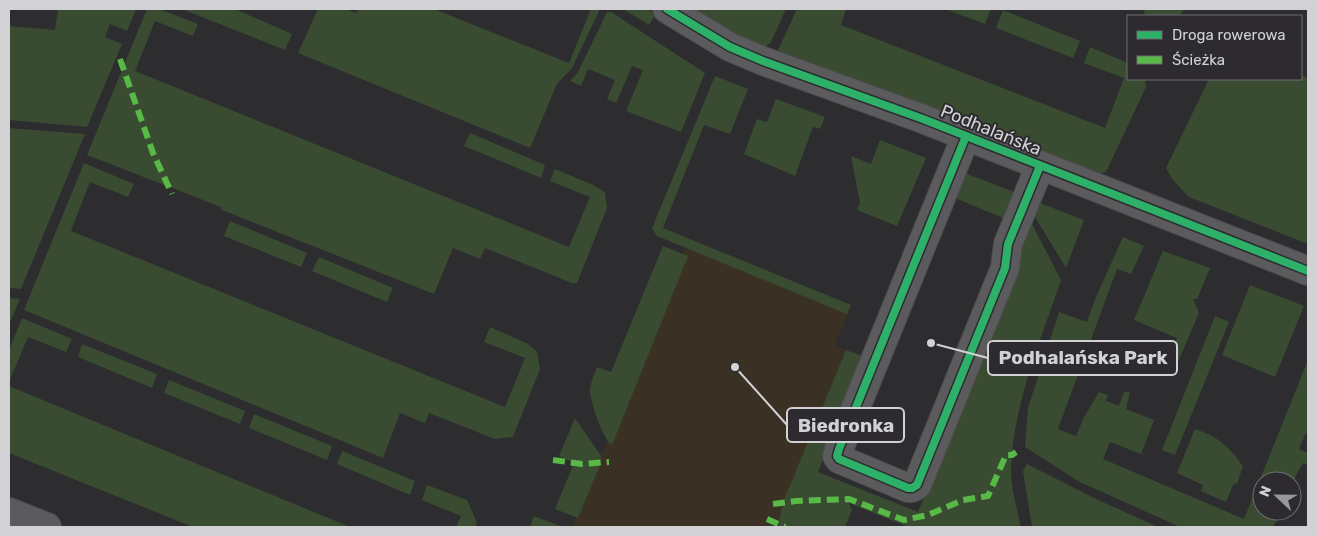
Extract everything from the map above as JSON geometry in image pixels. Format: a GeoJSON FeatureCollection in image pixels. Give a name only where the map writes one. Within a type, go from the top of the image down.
{"type":"FeatureCollection","features":[{"type":"Feature","properties":{"kind":"street","name":"Podhalańska"},"geometry":{"type":"LineString","coordinates":[[667,9],[730,47],[763,61],[923,119],[1308,271]]}},
{"type":"Feature","properties":{"kind":"street"},"geometry":{"type":"LineString","coordinates":[[966,136],[839,449],[839,459],[848,465],[908,488],[912,488],[917,484],[1005,268],[1008,244],[1040,166]]}},
{"type":"Feature","properties":{"kind":"street"},"geometry":{"type":"LineString","coordinates":[[9,512],[46,527]]}},
{"type":"Feature","properties":{"kind":"shaded area"},"geometry":{"type":"Polygon","coordinates":[[[689,239],[851,305],[835,345],[846,350],[783,502],[778,527],[572,527],[689,239]]]}},
{"type":"Feature","properties":{"kind":"green space"},"geometry":{"type":"Polygon","coordinates":[[[58,9],[136,9],[127,31],[110,24],[105,37],[122,44],[87,127],[9,120],[9,26],[55,30],[58,9]]]}},
{"type":"Feature","properties":{"kind":"green space"},"geometry":{"type":"Polygon","coordinates":[[[147,9],[159,9],[198,24],[193,36],[155,21],[135,71],[569,247],[590,197],[550,181],[555,169],[605,192],[607,208],[577,283],[572,283],[485,248],[480,259],[453,248],[434,294],[222,210],[221,207],[87,155],[147,9]]]}},
{"type":"Feature","properties":{"kind":"green space"},"geometry":{"type":"Polygon","coordinates":[[[182,9],[235,9],[292,34],[285,50],[182,9]]]}},
{"type":"Feature","properties":{"kind":"green space"},"geometry":{"type":"Polygon","coordinates":[[[318,9],[346,9],[356,13],[358,9],[434,9],[569,63],[591,9],[600,9],[572,68],[557,84],[530,148],[298,53],[318,9]]]}},
{"type":"Feature","properties":{"kind":"green space"},"geometry":{"type":"Polygon","coordinates":[[[623,9],[647,9],[656,14],[649,25],[623,9]]]}},
{"type":"Feature","properties":{"kind":"green space"},"geometry":{"type":"Polygon","coordinates":[[[687,9],[786,9],[771,42],[765,47],[730,34],[687,9]]]}},
{"type":"Feature","properties":{"kind":"green space"},"geometry":{"type":"Polygon","coordinates":[[[797,9],[846,9],[841,25],[1105,128],[1124,78],[1084,63],[1090,47],[1127,63],[1127,80],[1145,80],[1146,87],[1106,172],[1095,175],[785,56],[778,50],[797,9]]]}},
{"type":"Feature","properties":{"kind":"green space"},"geometry":{"type":"Polygon","coordinates":[[[945,9],[991,9],[985,24],[945,9]]]}},
{"type":"Feature","properties":{"kind":"green space"},"geometry":{"type":"Polygon","coordinates":[[[1144,9],[1184,9],[1181,15],[1145,15],[1144,9]]]}},
{"type":"Feature","properties":{"kind":"green space"},"geometry":{"type":"Polygon","coordinates":[[[1003,10],[1080,41],[1073,58],[996,28],[1003,10]]]}},
{"type":"Feature","properties":{"kind":"green space"},"geometry":{"type":"Polygon","coordinates":[[[607,12],[611,12],[705,73],[681,132],[626,111],[643,70],[632,66],[616,103],[607,99],[615,80],[588,69],[581,86],[570,81],[578,72],[607,12]]]}},
{"type":"Feature","properties":{"kind":"green space"},"geometry":{"type":"Polygon","coordinates":[[[1302,75],[1308,78],[1308,244],[1189,197],[1172,179],[1166,168],[1209,80],[1302,80],[1302,75]]]}},
{"type":"Feature","properties":{"kind":"green space"},"geometry":{"type":"Polygon","coordinates":[[[715,76],[748,89],[730,134],[704,125],[663,228],[851,305],[847,314],[657,236],[652,228],[715,76]]]}},
{"type":"Feature","properties":{"kind":"green space"},"geometry":{"type":"Polygon","coordinates":[[[776,99],[825,117],[820,129],[813,127],[795,176],[744,154],[757,119],[767,122],[776,99]]]}},
{"type":"Feature","properties":{"kind":"green space"},"geometry":{"type":"Polygon","coordinates":[[[9,128],[85,134],[21,289],[9,288],[9,128]]]}},
{"type":"Feature","properties":{"kind":"green space"},"geometry":{"type":"Polygon","coordinates":[[[470,133],[545,165],[541,178],[464,146],[470,133]]]}},
{"type":"Feature","properties":{"kind":"green space"},"geometry":{"type":"Polygon","coordinates":[[[880,140],[926,158],[897,226],[857,210],[860,203],[851,156],[871,164],[880,140]]]}},
{"type":"Feature","properties":{"kind":"green space"},"geometry":{"type":"Polygon","coordinates":[[[84,163],[134,184],[128,197],[90,182],[71,231],[505,407],[525,358],[484,342],[490,327],[528,344],[537,352],[540,369],[513,437],[495,439],[429,413],[425,423],[400,413],[383,458],[24,310],[84,163]]]}},
{"type":"Feature","properties":{"kind":"green space"},"geometry":{"type":"Polygon","coordinates":[[[965,173],[1019,194],[1008,220],[955,198],[965,173]]]}},
{"type":"Feature","properties":{"kind":"green space"},"geometry":{"type":"Polygon","coordinates":[[[1040,203],[1084,220],[1066,268],[1035,217],[1040,203]]]}},
{"type":"Feature","properties":{"kind":"green space"},"geometry":{"type":"Polygon","coordinates":[[[230,221],[307,253],[301,267],[224,236],[230,221]]]}},
{"type":"Feature","properties":{"kind":"green space"},"geometry":{"type":"Polygon","coordinates":[[[1032,224],[1061,280],[1029,374],[1016,423],[1011,477],[1021,527],[908,527],[849,503],[852,510],[845,527],[778,527],[783,502],[846,350],[865,357],[818,472],[918,512],[1032,224]]]}},
{"type":"Feature","properties":{"kind":"green space"},"geometry":{"type":"Polygon","coordinates":[[[1123,237],[1144,246],[1131,274],[1117,269],[1058,429],[1076,436],[1084,417],[1099,392],[1108,395],[1106,401],[1119,406],[1124,392],[1130,392],[1126,409],[1154,420],[1141,454],[1110,442],[1103,459],[1244,519],[1252,499],[1252,521],[1276,521],[1273,527],[1180,527],[1080,482],[1025,447],[1028,408],[1059,312],[1087,322],[1123,237]]]}},
{"type":"Feature","properties":{"kind":"green space"},"geometry":{"type":"Polygon","coordinates":[[[663,246],[688,256],[612,445],[608,442],[598,420],[590,390],[591,384],[597,367],[611,372],[663,246]]]}},
{"type":"Feature","properties":{"kind":"green space"},"geometry":{"type":"Polygon","coordinates":[[[1163,251],[1210,268],[1197,299],[1193,299],[1199,313],[1174,371],[1169,375],[1162,374],[1177,338],[1134,320],[1163,251]]]}},
{"type":"Feature","properties":{"kind":"green space"},"geometry":{"type":"Polygon","coordinates":[[[319,257],[393,288],[387,302],[312,271],[319,257]]]}},
{"type":"Feature","properties":{"kind":"green space"},"geometry":{"type":"Polygon","coordinates":[[[1250,285],[1304,306],[1275,377],[1222,355],[1250,285]]]}},
{"type":"Feature","properties":{"kind":"green space"},"geometry":{"type":"Polygon","coordinates":[[[9,298],[20,299],[9,325],[9,298]]]}},
{"type":"Feature","properties":{"kind":"green space"},"geometry":{"type":"Polygon","coordinates":[[[1215,316],[1229,322],[1175,455],[1162,450],[1215,316]]]}},
{"type":"Feature","properties":{"kind":"green space"},"geometry":{"type":"Polygon","coordinates":[[[22,318],[72,339],[66,352],[28,337],[9,382],[9,350],[22,318]]]}},
{"type":"Feature","properties":{"kind":"green space"},"geometry":{"type":"Polygon","coordinates":[[[82,344],[157,374],[152,388],[78,357],[82,344]]]}},
{"type":"Feature","properties":{"kind":"green space"},"geometry":{"type":"Polygon","coordinates":[[[1308,360],[1308,434],[1306,433],[1299,449],[1308,453],[1308,465],[1303,463],[1299,471],[1263,471],[1308,360]]]}},
{"type":"Feature","properties":{"kind":"green space"},"geometry":{"type":"Polygon","coordinates":[[[169,380],[245,411],[240,424],[164,393],[169,380]]]}},
{"type":"Feature","properties":{"kind":"green space"},"geometry":{"type":"Polygon","coordinates":[[[9,386],[350,527],[193,527],[9,453],[9,386]]]}},
{"type":"Feature","properties":{"kind":"green space"},"geometry":{"type":"Polygon","coordinates":[[[254,414],[332,446],[327,460],[249,428],[254,414]]]}},
{"type":"Feature","properties":{"kind":"green space"},"geometry":{"type":"Polygon","coordinates":[[[575,418],[601,456],[600,465],[578,518],[555,509],[574,463],[559,456],[575,418]]]}},
{"type":"Feature","properties":{"kind":"green space"},"geometry":{"type":"Polygon","coordinates":[[[1195,429],[1211,435],[1222,443],[1243,466],[1237,484],[1234,483],[1226,502],[1201,491],[1203,485],[1177,473],[1195,429]]]}},
{"type":"Feature","properties":{"kind":"green space"},"geometry":{"type":"Polygon","coordinates":[[[342,451],[415,481],[410,495],[337,464],[342,451]]]}},
{"type":"Feature","properties":{"kind":"green space"},"geometry":{"type":"Polygon","coordinates":[[[1027,464],[1096,499],[1158,527],[1032,527],[1023,471],[1027,464]]]}},
{"type":"Feature","properties":{"kind":"green space"},"geometry":{"type":"Polygon","coordinates":[[[427,485],[467,500],[477,523],[475,527],[456,527],[461,516],[422,500],[427,485]]]}},
{"type":"Feature","properties":{"kind":"green space"},"geometry":{"type":"Polygon","coordinates":[[[534,516],[563,527],[530,527],[534,516]]]}},
{"type":"Feature","properties":{"kind":"marked path"},"geometry":{"type":"LineString","coordinates":[[120,59],[153,153],[172,194]]}},
{"type":"Feature","properties":{"kind":"marked path"},"geometry":{"type":"LineString","coordinates":[[773,504],[849,499],[904,520],[928,515],[963,500],[988,496],[1006,455],[1012,455],[1016,452]]}},
{"type":"Feature","properties":{"kind":"marked path"},"geometry":{"type":"LineString","coordinates":[[553,460],[582,464],[609,462]]}},
{"type":"Feature","properties":{"kind":"marked path"},"geometry":{"type":"LineString","coordinates":[[767,519],[785,527]]}},
{"type":"Feature","properties":{"kind":"cycle path"},"geometry":{"type":"LineString","coordinates":[[667,9],[730,47],[763,61],[923,119],[1308,271]]}},
{"type":"Feature","properties":{"kind":"cycle path"},"geometry":{"type":"LineString","coordinates":[[966,136],[837,456],[839,459],[908,488],[917,485],[1005,268],[1008,244],[1040,166]]}},
{"type":"Feature","properties":{"kind":"place","name":"Podhalańska Park"},"geometry":{"type":"Point","coordinates":[931,343]}},
{"type":"Feature","properties":{"kind":"place","name":"Biedronka"},"geometry":{"type":"Point","coordinates":[735,367]}}]}
